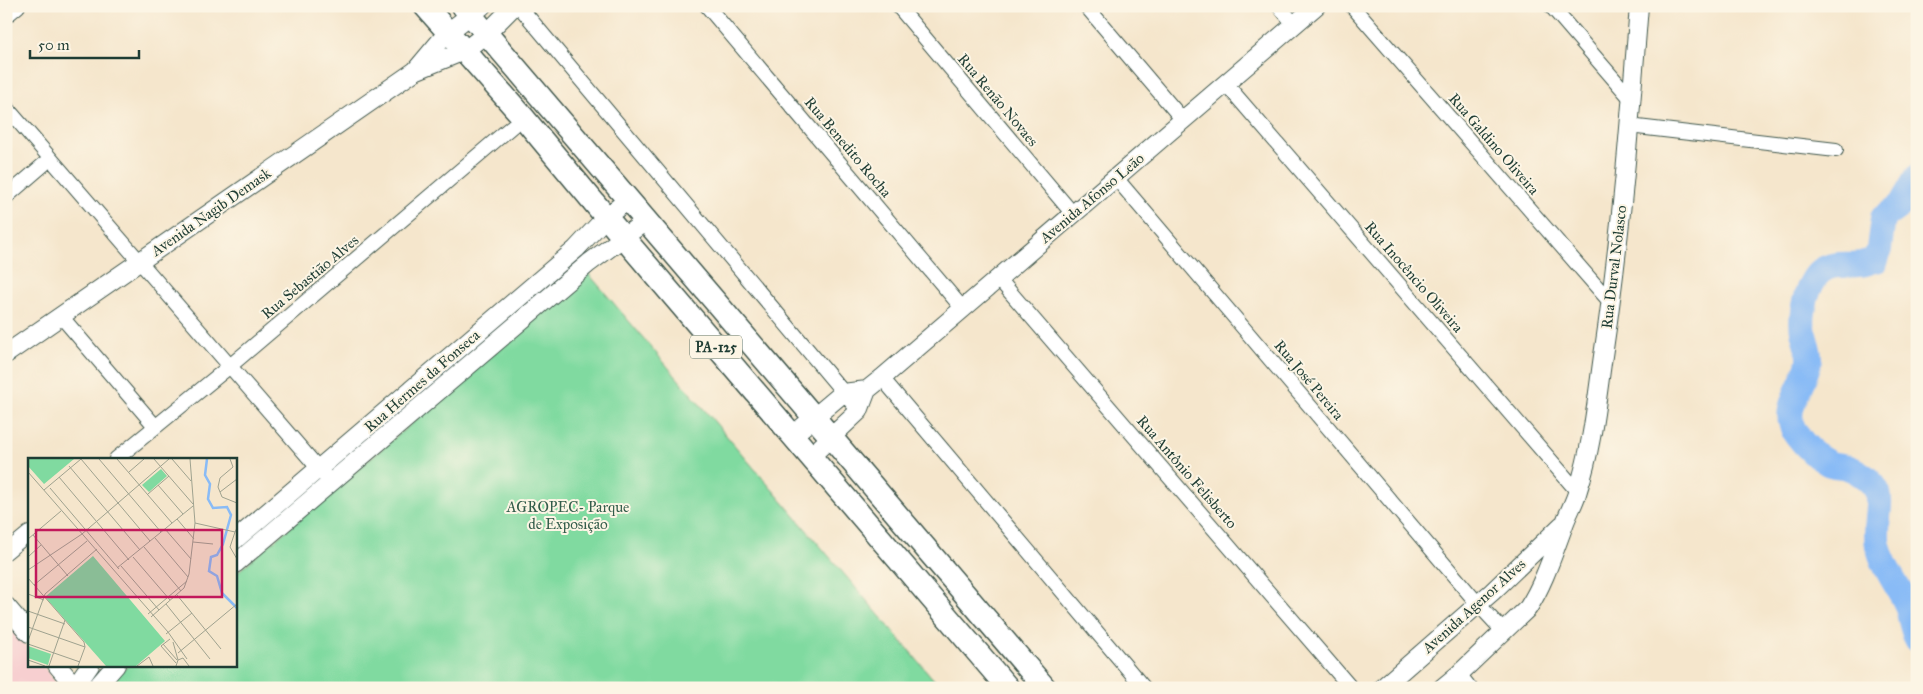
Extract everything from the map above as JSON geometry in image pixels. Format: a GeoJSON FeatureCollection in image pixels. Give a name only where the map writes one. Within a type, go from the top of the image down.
{"type":"FeatureCollection","features":[{"type":"Feature","properties":{"kind":"main road","name":"PA-125"},"geometry":{"type":"LineString","coordinates":[[425,6],[523,117],[1008,688]]}},
{"type":"Feature","properties":{"kind":"main road","name":"PA-125"},"geometry":{"type":"LineString","coordinates":[[472,9],[488,33],[1045,688]]}},
{"type":"Feature","properties":{"kind":"main road"},"geometry":{"type":"LineString","coordinates":[[887,547],[909,530]]}},
{"type":"Feature","properties":{"kind":"main road"},"geometry":{"type":"LineString","coordinates":[[990,666],[1011,647]]}},
{"type":"Feature","properties":{"kind":"street"},"geometry":{"type":"LineString","coordinates":[[6,16],[18,6]]}},
{"type":"Feature","properties":{"kind":"street","name":"Avenida Nagib Demask"},"geometry":{"type":"LineString","coordinates":[[6,354],[415,71],[464,52],[488,33],[514,6]]}},
{"type":"Feature","properties":{"kind":"street"},"geometry":{"type":"LineString","coordinates":[[519,6],[859,411]]}},
{"type":"Feature","properties":{"kind":"street","name":"Rua Benedito Rocha"},"geometry":{"type":"LineString","coordinates":[[707,6],[963,309]]}},
{"type":"Feature","properties":{"kind":"street","name":"Rua Renão Novaes"},"geometry":{"type":"LineString","coordinates":[[898,6],[1073,214]]}},
{"type":"Feature","properties":{"kind":"street"},"geometry":{"type":"LineString","coordinates":[[1086,6],[1183,120]]}},
{"type":"Feature","properties":{"kind":"street"},"geometry":{"type":"LineString","coordinates":[[1279,6],[1294,24]]}},
{"type":"Feature","properties":{"kind":"street","name":"Avenida Afonso Leão"},"geometry":{"type":"LineString","coordinates":[[867,390],[1316,6]]}},
{"type":"Feature","properties":{"kind":"street","name":"Rua Galdino Oliveira"},"geometry":{"type":"LineString","coordinates":[[1352,6],[1611,303]]}},
{"type":"Feature","properties":{"kind":"street"},"geometry":{"type":"LineString","coordinates":[[1551,6],[1632,100]]}},
{"type":"Feature","properties":{"kind":"street","name":"Rua Durval Nolasco"},"geometry":{"type":"LineString","coordinates":[[1442,688],[1464,681],[1504,632],[1528,608],[1553,557],[1564,523],[1578,492],[1588,455],[1611,303],[1632,100],[1638,6]]}},
{"type":"Feature","properties":{"kind":"street","name":"Avenida Nagib Demask"},"geometry":{"type":"LineString","coordinates":[[415,71],[447,33],[472,9]]}},
{"type":"Feature","properties":{"kind":"street","name":"Rua Inocêncio Oliveira"},"geometry":{"type":"LineString","coordinates":[[1226,84],[1578,492]]}},
{"type":"Feature","properties":{"kind":"street"},"geometry":{"type":"LineString","coordinates":[[6,106],[331,483]]}},
{"type":"Feature","properties":{"kind":"street","name":"Rua Sebastião Alves"},"geometry":{"type":"LineString","coordinates":[[117,458],[230,366],[523,117]]}},
{"type":"Feature","properties":{"kind":"street"},"geometry":{"type":"LineString","coordinates":[[1629,126],[1836,150]]}},
{"type":"Feature","properties":{"kind":"street"},"geometry":{"type":"LineString","coordinates":[[6,197],[50,159]]}},
{"type":"Feature","properties":{"kind":"street","name":"Rua José Pereira"},"geometry":{"type":"LineString","coordinates":[[1116,178],[1478,604],[1504,632]]}},
{"type":"Feature","properties":{"kind":"street","name":"Rua Hermes da Fonseca"},"geometry":{"type":"LineString","coordinates":[[236,539],[576,249],[606,217],[629,199]]}},
{"type":"Feature","properties":{"kind":"street"},"geometry":{"type":"LineString","coordinates":[[236,563],[589,264],[647,220]]}},
{"type":"Feature","properties":{"kind":"street","name":"Rua Antônio Felisberto"},"geometry":{"type":"LineString","coordinates":[[998,278],[1351,688]]}},
{"type":"Feature","properties":{"kind":"street"},"geometry":{"type":"LineString","coordinates":[[60,315],[155,426]]}},
{"type":"Feature","properties":{"kind":"street"},"geometry":{"type":"LineString","coordinates":[[882,378],[1144,688]]}},
{"type":"Feature","properties":{"kind":"street"},"geometry":{"type":"LineString","coordinates":[[792,436],[843,393],[867,390],[859,411],[810,457]]}},
{"type":"Feature","properties":{"kind":"street","name":"Avenida Agenor Alves"},"geometry":{"type":"LineString","coordinates":[[1382,688],[1478,604],[1564,523]]}},
{"type":"Feature","properties":{"kind":"street"},"geometry":{"type":"LineString","coordinates":[[6,552],[28,534]]}},
{"type":"Feature","properties":{"kind":"street"},"geometry":{"type":"LineString","coordinates":[[6,606],[28,632]]}},
{"type":"Feature","properties":{"kind":"street"},"geometry":{"type":"LineString","coordinates":[[58,666],[75,687],[89,666]]}},
{"type":"Feature","properties":{"kind":"street"},"geometry":{"type":"LineString","coordinates":[[96,688],[115,666]]}},
{"type":"Feature","properties":{"kind":"shaded area"},"geometry":{"type":"Polygon","coordinates":[[[6,623],[28,649],[28,666],[43,666],[60,688],[6,688],[6,623]]]}},
{"type":"Feature","properties":{"kind":"green space","name":"AGROPEC- Parque de Exposição"},"geometry":{"type":"Polygon","coordinates":[[[588,273],[941,688],[103,688],[128,666],[236,666],[236,573],[588,273]]]}},
{"type":"Feature","properties":{"kind":"waterway"},"geometry":{"type":"LineString","coordinates":[[1917,177],[1901,205],[1883,218],[1876,260],[1861,264],[1830,266],[1821,271],[1812,283],[1806,299],[1802,324],[1809,361],[1807,370],[1794,398],[1790,416],[1792,426],[1797,435],[1815,454],[1830,464],[1847,467],[1856,471],[1865,477],[1876,489],[1879,498],[1878,545],[1887,568],[1906,603],[1917,639]]}}]}
